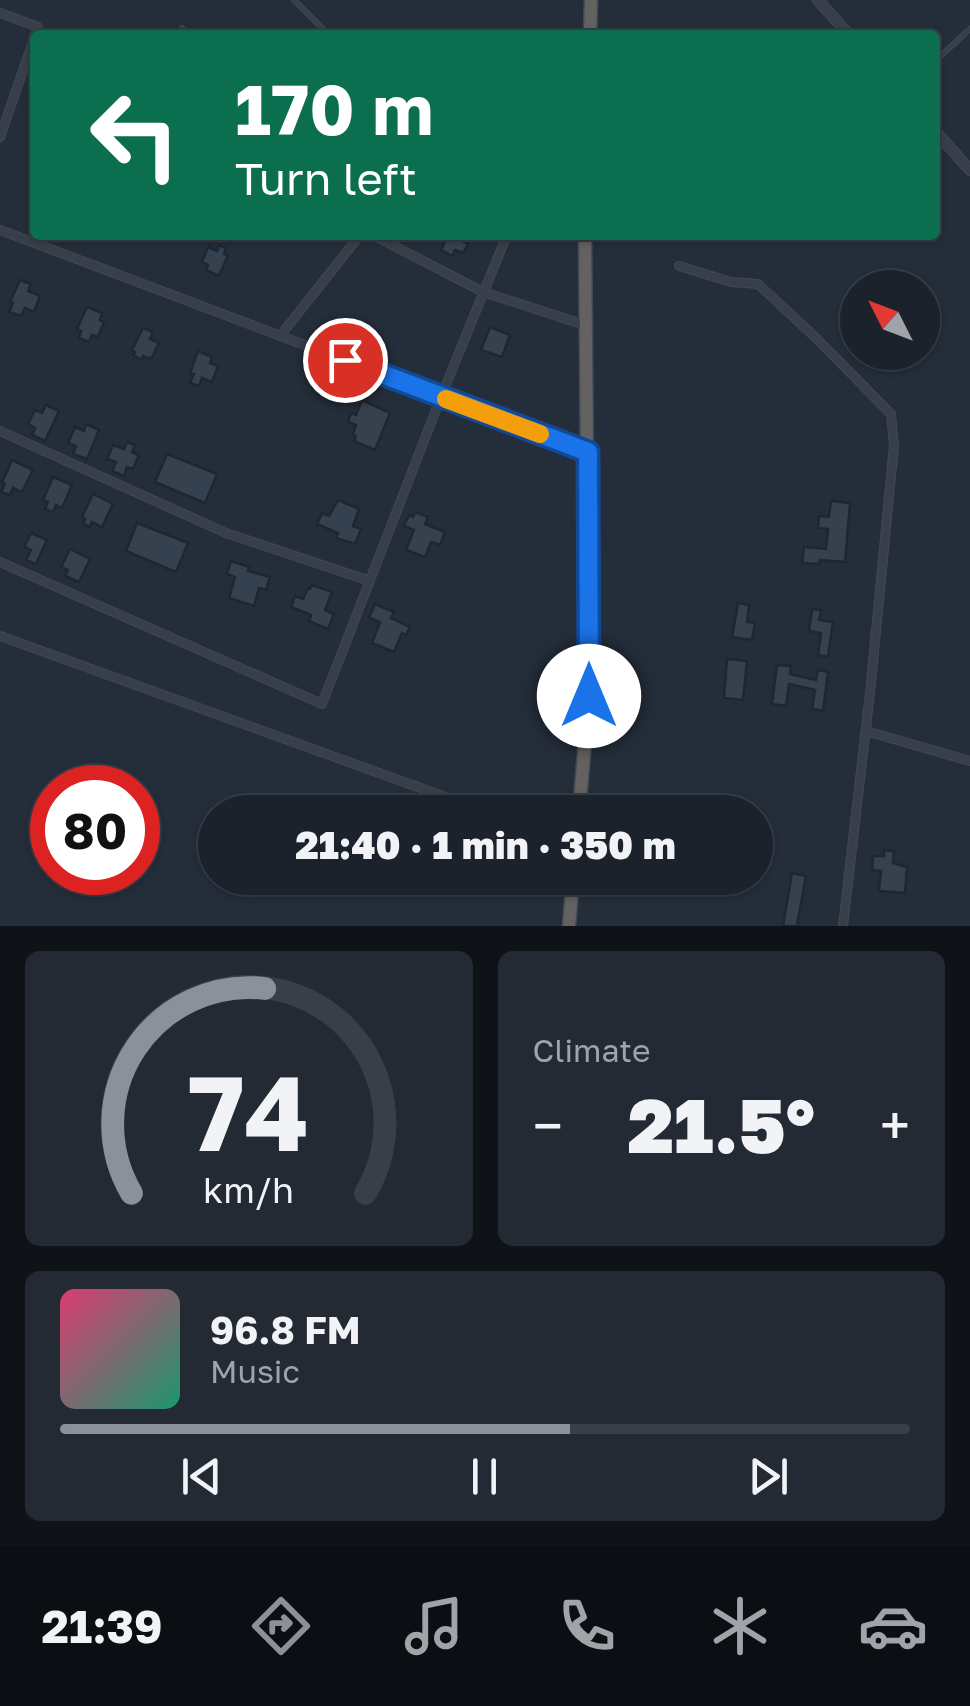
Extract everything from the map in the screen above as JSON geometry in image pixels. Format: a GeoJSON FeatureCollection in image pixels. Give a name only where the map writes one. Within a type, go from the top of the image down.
{"type":"FeatureCollection","features":[{"type":"Feature","properties":{"kind":"highway"},"geometry":{"type":"LineString","coordinates":[[590,30],[592,0]]}},
{"type":"Feature","properties":{"kind":"highway"},"geometry":{"type":"LineString","coordinates":[[580,795],[589,696],[584,240]]}},
{"type":"Feature","properties":{"kind":"highway"},"geometry":{"type":"LineString","coordinates":[[569,926],[572,895]]}},
{"type":"Feature","properties":{"kind":"street"},"geometry":{"type":"LineString","coordinates":[[818,0],[845,30]]}},
{"type":"Feature","properties":{"kind":"street"},"geometry":{"type":"LineString","coordinates":[[0,13],[38,26],[37,30]]}},
{"type":"Feature","properties":{"kind":"street"},"geometry":{"type":"LineString","coordinates":[[0,137],[30,50]]}},
{"type":"Feature","properties":{"kind":"street"},"geometry":{"type":"LineString","coordinates":[[940,137],[970,170]]}},
{"type":"Feature","properties":{"kind":"street"},"geometry":{"type":"LineString","coordinates":[[0,230],[588,452]]}},
{"type":"Feature","properties":{"kind":"street"},"geometry":{"type":"LineString","coordinates":[[280,336],[356,240]]}},
{"type":"Feature","properties":{"kind":"street"},"geometry":{"type":"LineString","coordinates":[[383,240],[483,292],[585,325]]}},
{"type":"Feature","properties":{"kind":"street"},"geometry":{"type":"LineString","coordinates":[[0,562],[322,704],[505,240]]}},
{"type":"Feature","properties":{"kind":"street"},"geometry":{"type":"LineString","coordinates":[[679,266],[731,282],[758,284],[891,414],[894,445],[842,926]]}},
{"type":"Feature","properties":{"kind":"street"},"geometry":{"type":"LineString","coordinates":[[0,431],[226,534],[370,581]]}},
{"type":"Feature","properties":{"kind":"street"},"geometry":{"type":"LineString","coordinates":[[0,636],[440,795]]}},
{"type":"Feature","properties":{"kind":"street"},"geometry":{"type":"LineString","coordinates":[[866,731],[970,761]]}},
{"type":"Feature","properties":{"kind":"lane"},"geometry":{"type":"LineString","coordinates":[[294,0],[325,30]]}},
{"type":"Feature","properties":{"kind":"lane"},"geometry":{"type":"LineString","coordinates":[[940,56],[970,29]]}},
{"type":"Feature","properties":{"kind":"building"},"geometry":{"type":"Polygon","coordinates":[[[441,240],[468,244],[463,253],[455,250],[452,256],[441,250],[445,242],[441,240]]]}},
{"type":"Feature","properties":{"kind":"building"},"geometry":{"type":"Polygon","coordinates":[[[219,245],[226,248],[224,254],[228,255],[219,276],[206,270],[208,265],[202,262],[208,247],[217,251],[219,245]]]}},
{"type":"Feature","properties":{"kind":"building"},"geometry":{"type":"Polygon","coordinates":[[[20,280],[31,284],[28,291],[40,296],[34,312],[25,308],[21,316],[9,312],[20,280]]]}},
{"type":"Feature","properties":{"kind":"building"},"geometry":{"type":"Polygon","coordinates":[[[87,307],[102,313],[100,320],[104,322],[98,337],[92,335],[89,342],[79,338],[81,331],[77,329],[87,307]]]}},
{"type":"Feature","properties":{"kind":"building"},"geometry":{"type":"Polygon","coordinates":[[[490,327],[510,335],[502,357],[481,350],[490,327]]]}},
{"type":"Feature","properties":{"kind":"building"},"geometry":{"type":"Polygon","coordinates":[[[143,328],[153,332],[150,339],[159,343],[151,359],[143,356],[142,360],[132,350],[143,328]]]}},
{"type":"Feature","properties":{"kind":"building"},"geometry":{"type":"Polygon","coordinates":[[[198,351],[212,357],[210,363],[218,366],[212,382],[202,378],[199,386],[190,383],[198,351]]]}},
{"type":"Feature","properties":{"kind":"building"},"geometry":{"type":"Polygon","coordinates":[[[362,400],[390,413],[375,450],[354,441],[356,425],[348,422],[362,400]]]}},
{"type":"Feature","properties":{"kind":"building"},"geometry":{"type":"Polygon","coordinates":[[[46,405],[59,411],[45,441],[32,435],[35,428],[28,424],[35,410],[42,413],[46,405]]]}},
{"type":"Feature","properties":{"kind":"building"},"geometry":{"type":"Polygon","coordinates":[[[86,424],[99,430],[87,459],[73,454],[76,446],[68,443],[75,427],[84,431],[86,424]]]}},
{"type":"Feature","properties":{"kind":"building"},"geometry":{"type":"Polygon","coordinates":[[[127,442],[135,445],[132,452],[139,455],[133,469],[127,467],[124,476],[112,471],[116,462],[107,459],[113,445],[124,449],[127,442]]]}},
{"type":"Feature","properties":{"kind":"building"},"geometry":{"type":"Polygon","coordinates":[[[167,454],[217,474],[205,503],[155,482],[167,454]]]}},
{"type":"Feature","properties":{"kind":"building"},"geometry":{"type":"Polygon","coordinates":[[[12,460],[33,470],[22,492],[13,488],[10,495],[1,492],[12,460]]]}},
{"type":"Feature","properties":{"kind":"building"},"geometry":{"type":"Polygon","coordinates":[[[53,477],[72,485],[62,508],[56,505],[53,512],[45,509],[48,502],[43,500],[53,477]]]}},
{"type":"Feature","properties":{"kind":"building"},"geometry":{"type":"Polygon","coordinates":[[[93,494],[113,504],[102,527],[92,522],[90,527],[83,524],[82,517],[93,494]]]}},
{"type":"Feature","properties":{"kind":"building"},"geometry":{"type":"Polygon","coordinates":[[[338,500],[359,509],[353,526],[361,529],[355,544],[336,538],[338,533],[317,524],[322,513],[329,516],[338,500]]]}},
{"type":"Feature","properties":{"kind":"building"},"geometry":{"type":"Polygon","coordinates":[[[831,501],[850,503],[845,562],[802,563],[804,547],[826,549],[828,529],[818,528],[819,516],[829,517],[831,501]]]}},
{"type":"Feature","properties":{"kind":"building"},"geometry":{"type":"Polygon","coordinates":[[[415,512],[428,517],[425,524],[445,532],[440,545],[431,542],[425,557],[406,550],[414,530],[404,526],[415,512]]]}},
{"type":"Feature","properties":{"kind":"building"},"geometry":{"type":"Polygon","coordinates":[[[137,523],[188,543],[176,572],[126,551],[137,523]]]}},
{"type":"Feature","properties":{"kind":"building"},"geometry":{"type":"Polygon","coordinates":[[[31,533],[47,540],[36,564],[26,560],[31,550],[24,547],[31,533]]]}},
{"type":"Feature","properties":{"kind":"building"},"geometry":{"type":"Polygon","coordinates":[[[70,549],[90,559],[79,582],[65,576],[68,570],[61,567],[70,549]]]}},
{"type":"Feature","properties":{"kind":"building"},"geometry":{"type":"Polygon","coordinates":[[[231,561],[270,577],[266,590],[259,588],[254,606],[229,598],[235,577],[227,574],[231,561]]]}},
{"type":"Feature","properties":{"kind":"building"},"geometry":{"type":"Polygon","coordinates":[[[312,585],[332,592],[325,610],[334,614],[328,629],[309,621],[311,615],[291,607],[295,596],[303,599],[312,585]]]}},
{"type":"Feature","properties":{"kind":"building"},"geometry":{"type":"Polygon","coordinates":[[[738,603],[749,605],[747,622],[755,623],[752,640],[732,637],[738,603]]]}},
{"type":"Feature","properties":{"kind":"building"},"geometry":{"type":"Polygon","coordinates":[[[375,604],[394,612],[391,618],[410,627],[406,635],[402,633],[394,652],[372,643],[380,622],[369,618],[375,604]]]}},
{"type":"Feature","properties":{"kind":"building"},"geometry":{"type":"Polygon","coordinates":[[[812,609],[821,610],[819,620],[833,622],[828,657],[818,655],[821,633],[809,631],[812,609]]]}},
{"type":"Feature","properties":{"kind":"building"},"geometry":{"type":"Polygon","coordinates":[[[727,659],[747,661],[743,700],[724,698],[727,659]]]}},
{"type":"Feature","properties":{"kind":"building"},"geometry":{"type":"Polygon","coordinates":[[[777,665],[791,666],[790,674],[816,680],[818,670],[828,672],[823,711],[812,709],[815,690],[789,684],[786,706],[772,704],[777,665]]]}},
{"type":"Feature","properties":{"kind":"building"},"geometry":{"type":"Polygon","coordinates":[[[884,850],[894,851],[893,863],[907,867],[905,893],[879,891],[881,871],[872,870],[873,856],[884,856],[884,850]]]}},
{"type":"Feature","properties":{"kind":"building"},"geometry":{"type":"Polygon","coordinates":[[[792,873],[806,876],[797,926],[783,926],[792,873]]]}},
{"type":"Feature","properties":{"kind":"slow traffic"},"geometry":{"type":"LineString","coordinates":[[446,399],[540,434]]}},
{"type":"Feature","properties":{"kind":"route"},"geometry":{"type":"LineString","coordinates":[[345,360],[588,452],[589,696]]}}]}
